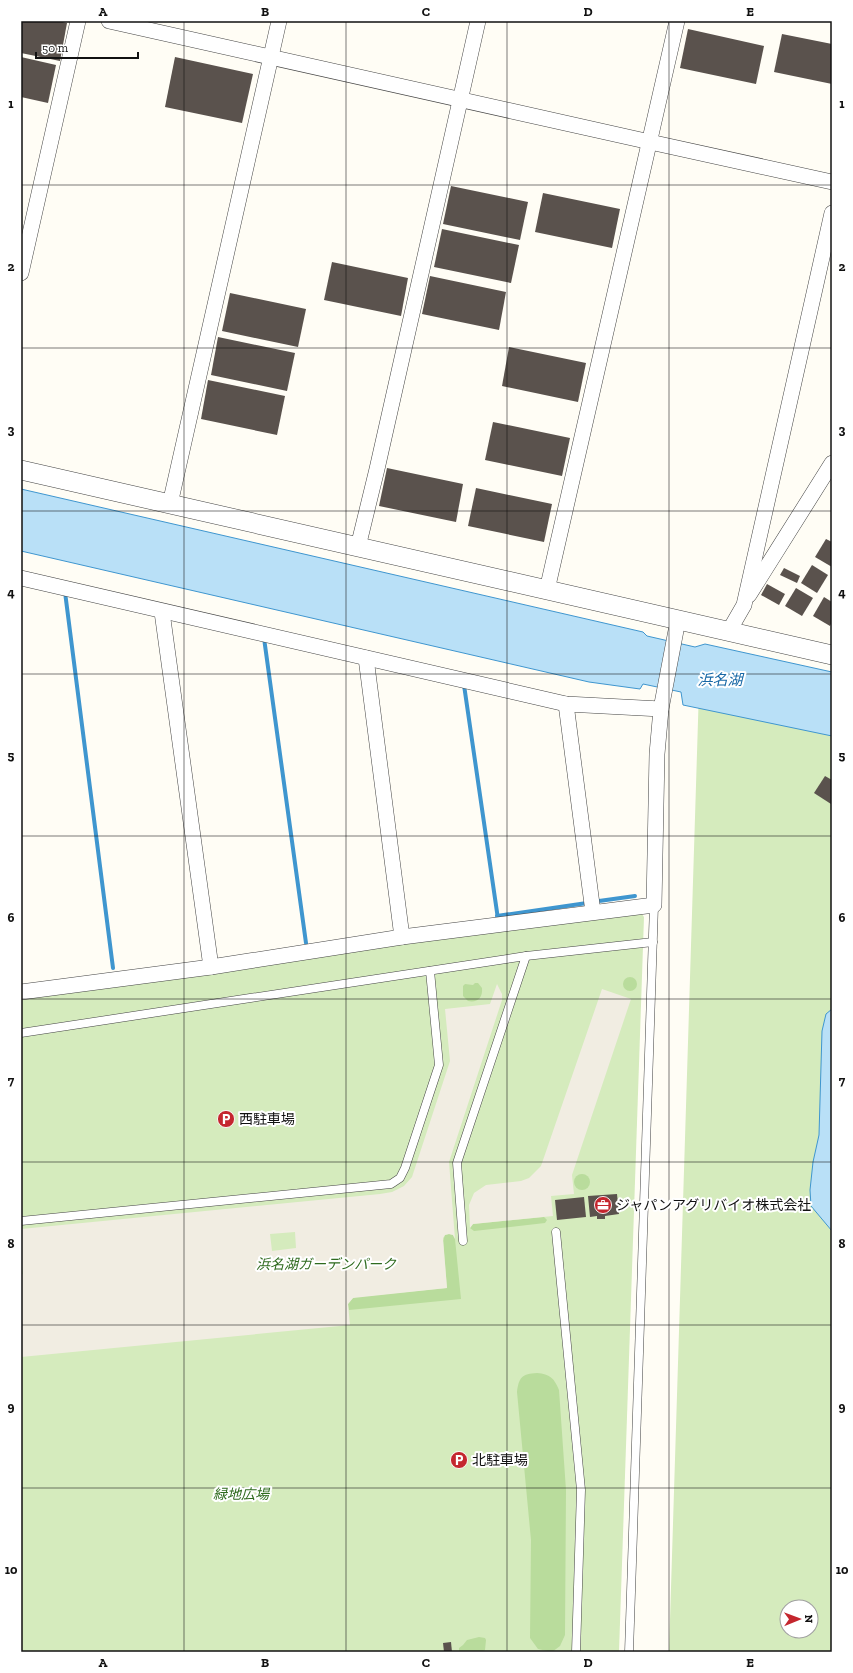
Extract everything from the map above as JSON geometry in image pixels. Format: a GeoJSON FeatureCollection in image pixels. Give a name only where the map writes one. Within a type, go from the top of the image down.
{"type":"FeatureCollection","features":[{"type":"Feature","properties":{"kind":"street"},"geometry":{"type":"LineString","coordinates":[[21,273],[78,21]]}},
{"type":"Feature","properties":{"kind":"street"},"geometry":{"type":"LineString","coordinates":[[109,21],[832,182]]}},
{"type":"Feature","properties":{"kind":"street"},"geometry":{"type":"LineString","coordinates":[[170,504],[279,21]]}},
{"type":"Feature","properties":{"kind":"street"},"geometry":{"type":"LineString","coordinates":[[358,547],[379,461],[478,21]]}},
{"type":"Feature","properties":{"kind":"street"},"geometry":{"type":"LineString","coordinates":[[547,590],[677,21]]}},
{"type":"Feature","properties":{"kind":"street"},"geometry":{"type":"LineString","coordinates":[[744,605],[832,213]]}},
{"type":"Feature","properties":{"kind":"street"},"geometry":{"type":"LineString","coordinates":[[729,631],[832,463]]}},
{"type":"Feature","properties":{"kind":"street"},"geometry":{"type":"LineString","coordinates":[[21,470],[547,590],[678,623],[729,631],[832,655]]}},
{"type":"Feature","properties":{"kind":"street"},"geometry":{"type":"LineString","coordinates":[[21,578],[162,612],[566,704],[661,709]]}},
{"type":"Feature","properties":{"kind":"street"},"geometry":{"type":"LineString","coordinates":[[162,612],[211,967]]}},
{"type":"Feature","properties":{"kind":"street"},"geometry":{"type":"LineString","coordinates":[[21,992],[211,967],[402,936],[654,905],[657,754],[661,709],[678,623]]}},
{"type":"Feature","properties":{"kind":"street"},"geometry":{"type":"LineString","coordinates":[[366,658],[402,936]]}},
{"type":"Feature","properties":{"kind":"street"},"geometry":{"type":"LineString","coordinates":[[566,704],[593,912]]}},
{"type":"Feature","properties":{"kind":"lane"},"geometry":{"type":"LineString","coordinates":[[629,1652],[654,905]]}},
{"type":"Feature","properties":{"kind":"lane"},"geometry":{"type":"LineString","coordinates":[[21,1033],[526,956],[653,942]]}},
{"type":"Feature","properties":{"kind":"lane"},"geometry":{"type":"LineString","coordinates":[[463,1241],[457,1163],[526,956]]}},
{"type":"Feature","properties":{"kind":"lane"},"geometry":{"type":"LineString","coordinates":[[21,1221],[391,1184],[400,1178],[405,1168],[439,1065],[430,971]]}},
{"type":"Feature","properties":{"kind":"lane"},"geometry":{"type":"LineString","coordinates":[[556,1232],[581,1490],[576,1652]]}},
{"type":"Feature","properties":{"kind":"green space"},"geometry":{"type":"Polygon","coordinates":[[[699,689],[832,716],[832,1652],[669,1652],[699,689]]]}},
{"type":"Feature","properties":{"kind":"green space","name":"浜名湖ガーデンパーク"},"geometry":{"type":"Polygon","coordinates":[[[640,911],[644,917],[619,1652],[21,1652],[21,995],[640,911]]]}},
{"type":"Feature","properties":{"kind":"green space"},"geometry":{"type":"Polygon","coordinates":[[[627,977],[633,977],[637,981],[637,987],[633,991],[627,991],[623,987],[623,981],[627,977]]]}},
{"type":"Feature","properties":{"kind":"green space"},"geometry":{"type":"Polygon","coordinates":[[[478,983],[482,988],[482,995],[477,1000],[468,1001],[463,996],[463,986],[465,984],[473,985],[478,983]]]}},
{"type":"Feature","properties":{"kind":"green space"},"geometry":{"type":"Polygon","coordinates":[[[582,1174],[588,1176],[590,1182],[588,1188],[582,1190],[576,1188],[574,1182],[576,1176],[582,1174]]]}},
{"type":"Feature","properties":{"kind":"green space"},"geometry":{"type":"Polygon","coordinates":[[[544,1217],[547,1220],[545,1223],[474,1231],[470,1228],[473,1224],[544,1217]]]}},
{"type":"Feature","properties":{"kind":"green space"},"geometry":{"type":"Polygon","coordinates":[[[445,1235],[453,1235],[455,1239],[461,1299],[349,1310],[348,1304],[353,1298],[356,1297],[447,1288],[443,1241],[445,1235]]]}},
{"type":"Feature","properties":{"kind":"green space"},"geometry":{"type":"Polygon","coordinates":[[[528,1374],[545,1374],[551,1377],[559,1390],[566,1490],[565,1635],[560,1646],[552,1652],[538,1649],[530,1638],[531,1540],[517,1392],[522,1377],[528,1374]]]}},
{"type":"Feature","properties":{"kind":"green space"},"geometry":{"type":"Polygon","coordinates":[[[479,1637],[485,1638],[486,1640],[485,1650],[482,1652],[459,1652],[459,1648],[467,1640],[479,1637]]]}},
{"type":"Feature","properties":{"kind":"shaded area"},"geometry":{"type":"Polygon","coordinates":[[[497,984],[502,994],[502,1000],[449,1162],[455,1239],[453,1235],[449,1234],[445,1235],[443,1238],[447,1288],[353,1298],[348,1304],[350,1325],[21,1357],[21,1275],[23,1274],[21,1258],[21,1229],[392,1192],[404,1186],[412,1177],[450,1061],[445,1009],[490,1004],[497,984]],[[295,1232],[270,1234],[272,1251],[296,1248],[295,1232]]]}},
{"type":"Feature","properties":{"kind":"shaded area"},"geometry":{"type":"Polygon","coordinates":[[[602,989],[631,999],[572,1175],[574,1194],[551,1196],[553,1216],[473,1224],[470,1228],[469,1205],[474,1193],[486,1185],[521,1181],[529,1178],[541,1166],[602,989]]]}},
{"type":"Feature","properties":{"kind":"water","name":"浜名湖"},"geometry":{"type":"Polygon","coordinates":[[[21,489],[643,632],[647,636],[695,647],[705,644],[832,672],[832,736],[683,705],[681,692],[643,684],[640,689],[589,682],[21,551],[21,489]]]}},
{"type":"Feature","properties":{"kind":"water"},"geometry":{"type":"Polygon","coordinates":[[[832,1009],[832,1231],[811,1206],[810,1190],[813,1162],[819,1135],[822,1031],[826,1014],[832,1009]]]}},
{"type":"Feature","properties":{"kind":"building"},"geometry":{"type":"Polygon","coordinates":[[[21,21],[58,21],[67,23],[60,61],[21,53],[21,21]]]}},
{"type":"Feature","properties":{"kind":"building"},"geometry":{"type":"Polygon","coordinates":[[[688,29],[764,46],[756,84],[680,68],[688,29]]]}},
{"type":"Feature","properties":{"kind":"building"},"geometry":{"type":"Polygon","coordinates":[[[782,34],[832,44],[832,84],[774,72],[782,34]]]}},
{"type":"Feature","properties":{"kind":"building"},"geometry":{"type":"Polygon","coordinates":[[[21,57],[56,65],[48,103],[21,97],[21,57]]]}},
{"type":"Feature","properties":{"kind":"building"},"geometry":{"type":"Polygon","coordinates":[[[175,57],[253,74],[242,123],[165,107],[175,57]]]}},
{"type":"Feature","properties":{"kind":"building"},"geometry":{"type":"Polygon","coordinates":[[[451,186],[528,202],[520,240],[443,224],[451,186]]]}},
{"type":"Feature","properties":{"kind":"building"},"geometry":{"type":"Polygon","coordinates":[[[543,193],[620,209],[612,248],[535,232],[543,193]]]}},
{"type":"Feature","properties":{"kind":"building"},"geometry":{"type":"Polygon","coordinates":[[[442,229],[519,245],[511,283],[434,267],[442,229]]]}},
{"type":"Feature","properties":{"kind":"building"},"geometry":{"type":"Polygon","coordinates":[[[332,262],[408,278],[401,316],[324,300],[332,262]]]}},
{"type":"Feature","properties":{"kind":"building"},"geometry":{"type":"Polygon","coordinates":[[[430,276],[506,292],[499,330],[422,314],[430,276]]]}},
{"type":"Feature","properties":{"kind":"building"},"geometry":{"type":"Polygon","coordinates":[[[230,293],[306,309],[298,347],[222,331],[230,293]]]}},
{"type":"Feature","properties":{"kind":"building"},"geometry":{"type":"Polygon","coordinates":[[[218,337],[295,353],[287,391],[211,375],[218,337]]]}},
{"type":"Feature","properties":{"kind":"building"},"geometry":{"type":"Polygon","coordinates":[[[509,347],[586,363],[578,402],[502,386],[509,347]]]}},
{"type":"Feature","properties":{"kind":"building"},"geometry":{"type":"Polygon","coordinates":[[[208,380],[285,396],[277,435],[201,419],[208,380]]]}},
{"type":"Feature","properties":{"kind":"building"},"geometry":{"type":"Polygon","coordinates":[[[493,422],[570,438],[562,476],[485,460],[493,422]]]}},
{"type":"Feature","properties":{"kind":"building"},"geometry":{"type":"Polygon","coordinates":[[[387,468],[463,484],[456,522],[379,506],[387,468]]]}},
{"type":"Feature","properties":{"kind":"building"},"geometry":{"type":"Polygon","coordinates":[[[476,488],[552,504],[544,542],[468,526],[476,488]]]}},
{"type":"Feature","properties":{"kind":"building"},"geometry":{"type":"Polygon","coordinates":[[[826,539],[832,542],[832,567],[815,557],[826,539]]]}},
{"type":"Feature","properties":{"kind":"building"},"geometry":{"type":"Polygon","coordinates":[[[812,565],[828,575],[817,593],[801,583],[812,565]]]}},
{"type":"Feature","properties":{"kind":"building"},"geometry":{"type":"Polygon","coordinates":[[[784,568],[800,576],[797,583],[780,575],[784,568]]]}},
{"type":"Feature","properties":{"kind":"building"},"geometry":{"type":"Polygon","coordinates":[[[767,584],[785,594],[779,605],[761,595],[767,584]]]}},
{"type":"Feature","properties":{"kind":"building"},"geometry":{"type":"Polygon","coordinates":[[[796,588],[813,598],[802,616],[785,606],[796,588]]]}},
{"type":"Feature","properties":{"kind":"building"},"geometry":{"type":"Polygon","coordinates":[[[824,597],[832,602],[832,622],[830,626],[813,616],[824,597]]]}},
{"type":"Feature","properties":{"kind":"building"},"geometry":{"type":"Polygon","coordinates":[[[825,776],[832,780],[831,804],[814,793],[825,776]]]}},
{"type":"Feature","properties":{"kind":"building"},"geometry":{"type":"Polygon","coordinates":[[[617,1194],[619,1214],[605,1216],[605,1219],[597,1219],[597,1216],[590,1217],[588,1196],[617,1194]]]}},
{"type":"Feature","properties":{"kind":"building"},"geometry":{"type":"Polygon","coordinates":[[[584,1197],[586,1217],[557,1220],[555,1200],[584,1197]]]}},
{"type":"Feature","properties":{"kind":"building"},"geometry":{"type":"Polygon","coordinates":[[[451,1642],[452,1652],[444,1652],[443,1643],[451,1642]]]}},
{"type":"Feature","properties":{"kind":"waterway"},"geometry":{"type":"LineString","coordinates":[[65,592],[113,968]]}},
{"type":"Feature","properties":{"kind":"waterway"},"geometry":{"type":"LineString","coordinates":[[264,638],[306,943]]}},
{"type":"Feature","properties":{"kind":"waterway"},"geometry":{"type":"LineString","coordinates":[[464,685],[498,919]]}},
{"type":"Feature","properties":{"kind":"waterway"},"geometry":{"type":"LineString","coordinates":[[599,901],[635,896]]}},
{"type":"Feature","properties":{"kind":"waterway"},"geometry":{"type":"LineString","coordinates":[[497,916],[587,903]]}},
{"type":"Feature","properties":{"kind":"place","name":"西駐車場"},"geometry":{"type":"Point","coordinates":[226,1119]}},
{"type":"Feature","properties":{"kind":"place","name":"ジャパンアグリバイオ株式会社"},"geometry":{"type":"Point","coordinates":[603,1205]}},
{"type":"Feature","properties":{"kind":"place","name":"北駐車場"},"geometry":{"type":"Point","coordinates":[459,1460]}},
{"type":"Feature","properties":{"kind":"park label","name":"緑地広場"},"geometry":{"type":"Point","coordinates":[241,1494]}}]}
